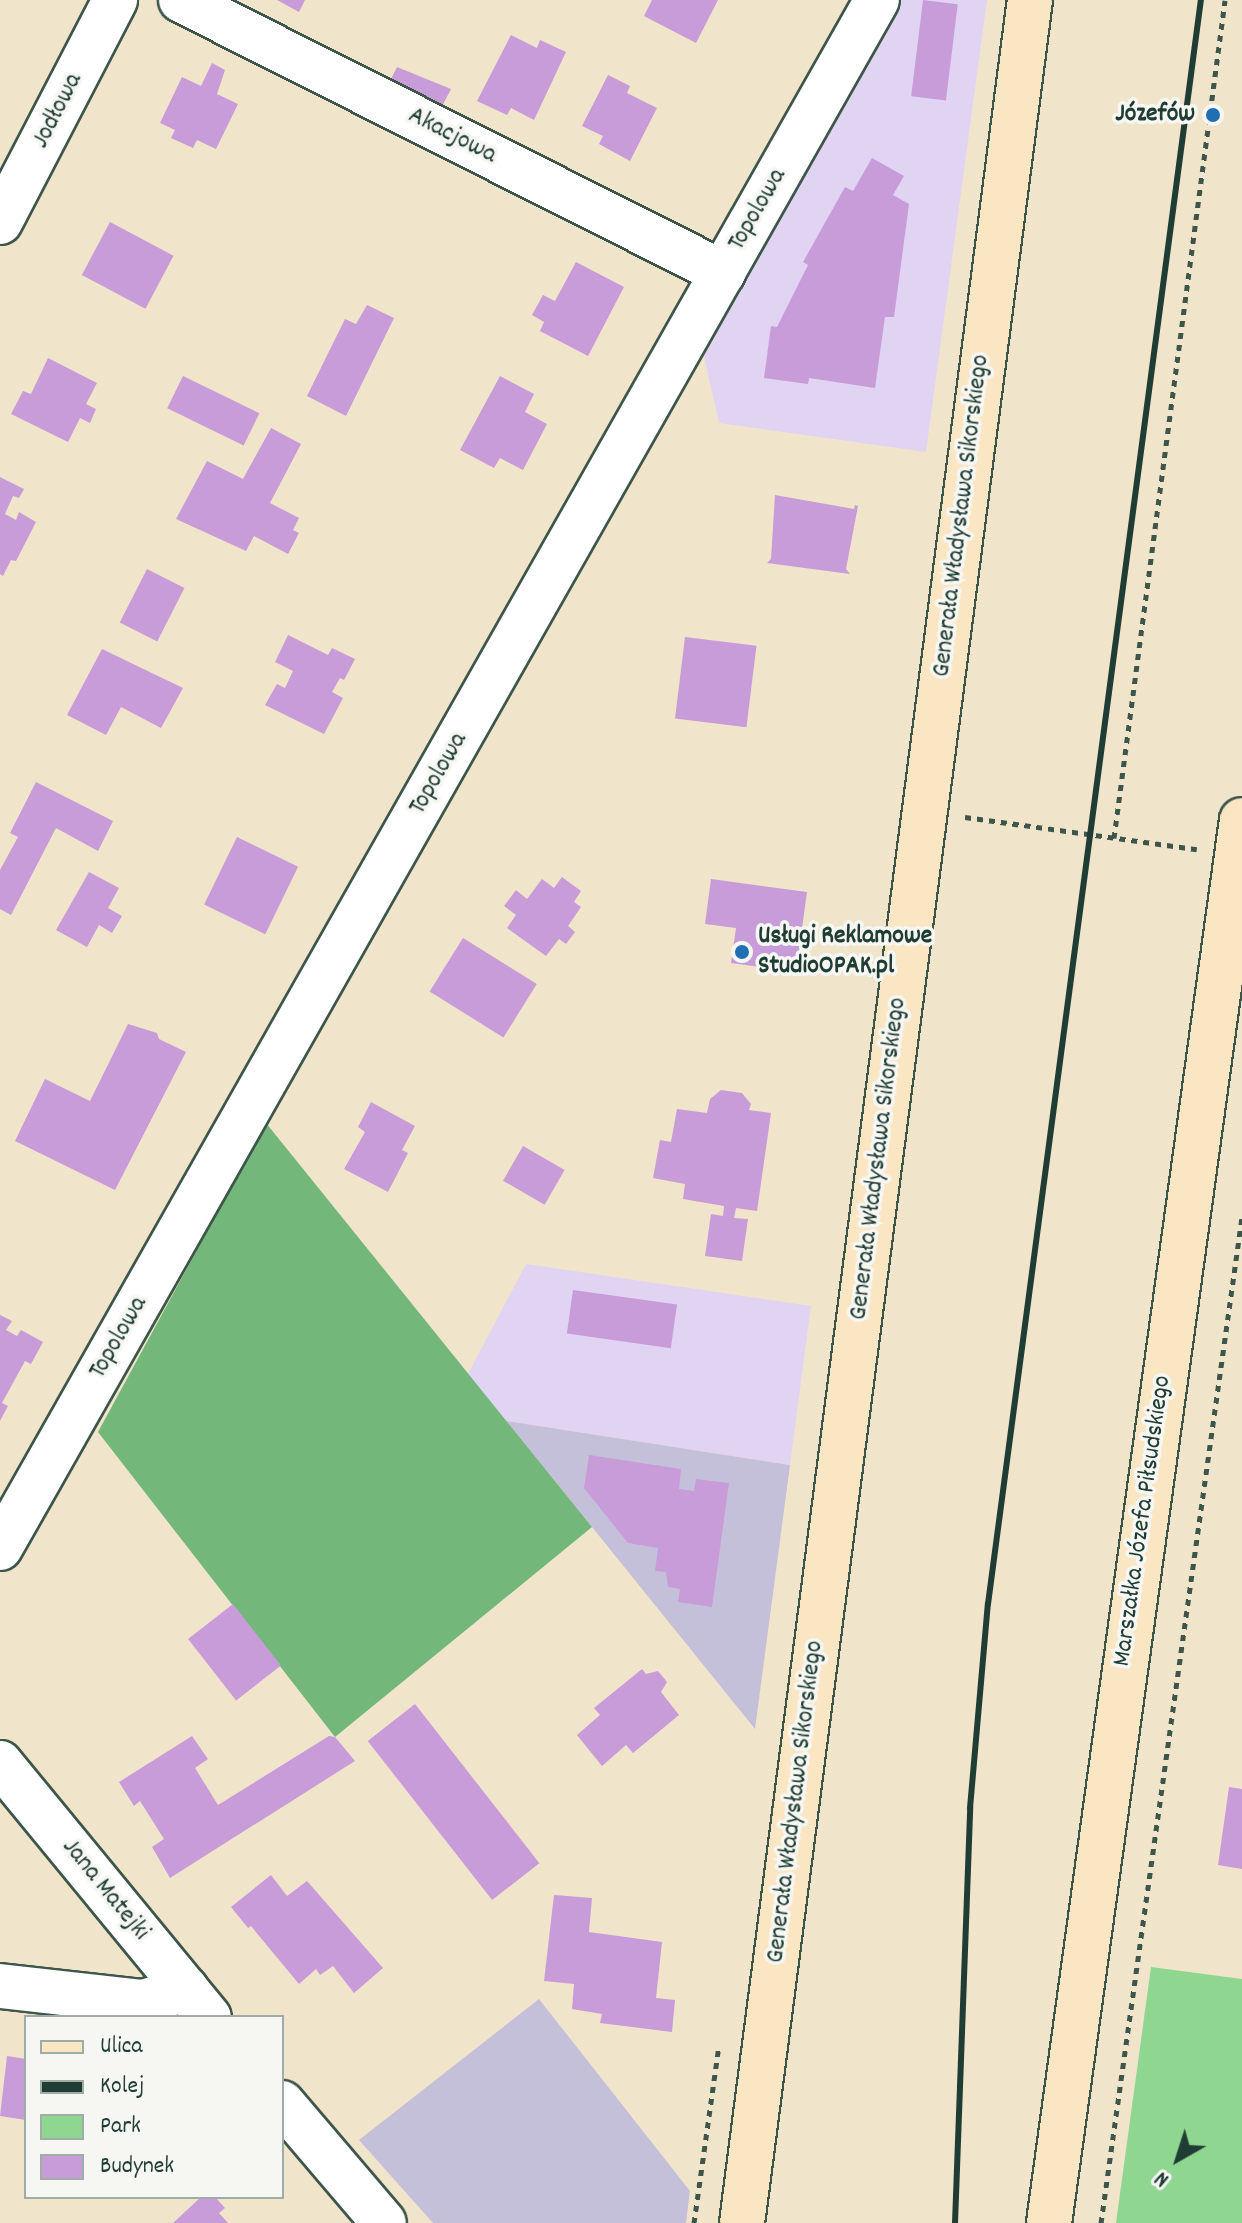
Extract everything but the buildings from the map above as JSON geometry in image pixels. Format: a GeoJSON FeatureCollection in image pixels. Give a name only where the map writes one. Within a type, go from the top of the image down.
{"type":"FeatureCollection","features":[{"type":"Feature","properties":{"kind":"main road","name":"Generała Władysława Sikorskiego"},"geometry":{"type":"LineString","coordinates":[[742,2223],[1030,0]]}},
{"type":"Feature","properties":{"kind":"main road","name":"Marszałka Józefa Piłsudskiego"},"geometry":{"type":"LineString","coordinates":[[1049,2223],[1240,837]]}},
{"type":"Feature","properties":{"kind":"street","name":"Jodłowa"},"geometry":{"type":"LineString","coordinates":[[0,222],[115,0]]}},
{"type":"Feature","properties":{"kind":"street","name":"Akacjowa"},"geometry":{"type":"LineString","coordinates":[[181,0],[723,273]]}},
{"type":"Feature","properties":{"kind":"street","name":"Topolowa"},"geometry":{"type":"LineString","coordinates":[[0,1548],[877,0]]}},
{"type":"Feature","properties":{"kind":"street","name":"Jana Matejki"},"geometry":{"type":"LineString","coordinates":[[0,1763],[198,2003]]}},
{"type":"Feature","properties":{"kind":"street"},"geometry":{"type":"LineString","coordinates":[[0,1986],[143,2002],[198,2003]]}},
{"type":"Feature","properties":{"kind":"street"},"geometry":{"type":"LineString","coordinates":[[284,2105],[384,2223]]}},
{"type":"Feature","properties":{"kind":"path"},"geometry":{"type":"LineString","coordinates":[[1114,838],[1225,0]]}},
{"type":"Feature","properties":{"kind":"path"},"geometry":{"type":"LineString","coordinates":[[924,811],[1114,838],[1240,837]]}},
{"type":"Feature","properties":{"kind":"path"},"geometry":{"type":"LineString","coordinates":[[1101,2223],[1242,1217]]}},
{"type":"Feature","properties":{"kind":"shaded area"},"geometry":{"type":"Polygon","coordinates":[[[894,0],[987,0],[926,452],[719,423],[701,343],[894,0]]]}},
{"type":"Feature","properties":{"kind":"shaded area"},"geometry":{"type":"Polygon","coordinates":[[[526,1264],[811,1306],[790,1465],[506,1421],[468,1374],[526,1264]]]}},
{"type":"Feature","properties":{"kind":"shaded area"},"geometry":{"type":"Polygon","coordinates":[[[506,1421],[790,1465],[755,1729],[592,1527],[506,1421]]]}},
{"type":"Feature","properties":{"kind":"shaded area"},"geometry":{"type":"Polygon","coordinates":[[[539,1999],[690,2191],[686,2223],[433,2223],[359,2140],[539,1999]]]}},
{"type":"Feature","properties":{"kind":"green space"},"geometry":{"type":"Polygon","coordinates":[[[266,1123],[592,1527],[335,1737],[98,1432],[266,1123]]]}},
{"type":"Feature","properties":{"kind":"green space"},"geometry":{"type":"Polygon","coordinates":[[[1151,1967],[1242,1979],[1242,2223],[1116,2223],[1151,1967]]]}},
{"type":"Feature","properties":{"kind":"railway"},"geometry":{"type":"LineString","coordinates":[[955,2223],[970,1808],[988,1604],[1201,0]]}},
{"type":"Feature","properties":{"kind":"place","name":"Józefów"},"geometry":{"type":"Point","coordinates":[1213,115]}},
{"type":"Feature","properties":{"kind":"place","name":"Usługi Reklamowe StudioOPAK.pl"},"geometry":{"type":"Point","coordinates":[742,952]}}]}
